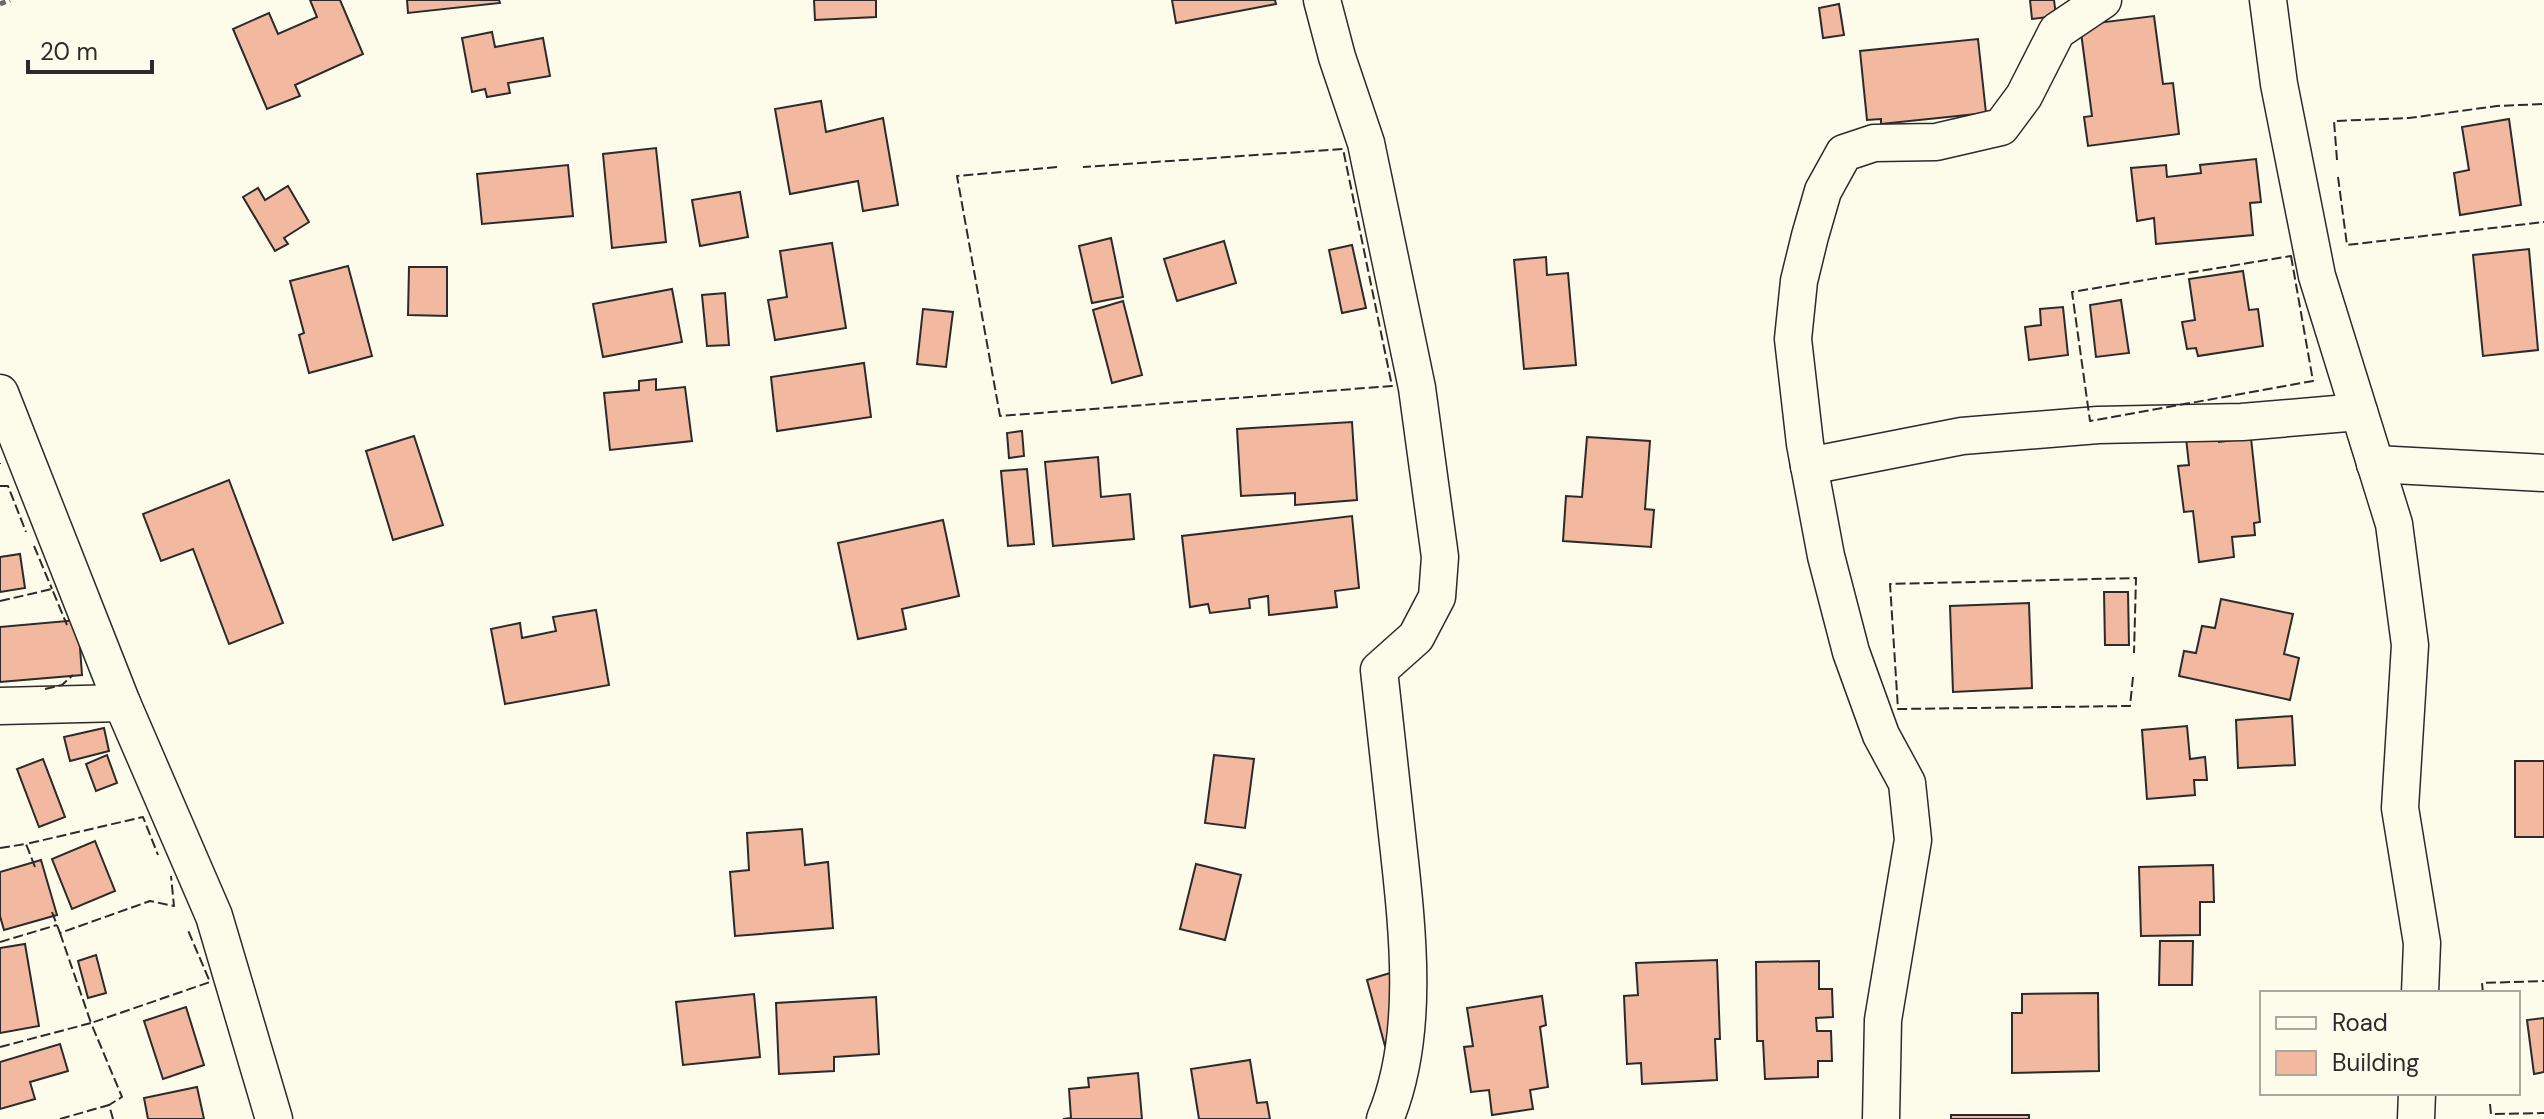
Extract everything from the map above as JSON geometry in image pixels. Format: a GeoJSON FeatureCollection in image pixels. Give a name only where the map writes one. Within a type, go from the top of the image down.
{"type":"FeatureCollection","features":[{"type":"Feature","properties":{"kind":"street"},"geometry":{"type":"LineString","coordinates":[[1322,0],[1337,57],[1366,143],[1417,388],[1440,557],[1437,597],[1416,637],[1379,670],[1405,906],[1408,1030],[1401,1077],[1385,1119]]}},
{"type":"Feature","properties":{"kind":"street"},"geometry":{"type":"LineString","coordinates":[[1881,1119],[1883,1020],[1913,840],[1907,783],[1881,735],[1851,652],[1826,556],[1809,466],[1793,339],[1799,281],[1823,191],[1844,153],[1874,143],[1936,142],[2001,127],[2024,96],[2057,31],[2103,0]]}},
{"type":"Feature","properties":{"kind":"street"},"geometry":{"type":"LineString","coordinates":[[2268,0],[2279,84],[2317,276],[2394,524],[2410,645],[2400,808],[2422,943],[2420,991]]}},
{"type":"Feature","properties":{"kind":"street"},"geometry":{"type":"LineString","coordinates":[[0,393],[122,703],[214,916],[274,1119]]}},
{"type":"Feature","properties":{"kind":"street"},"geometry":{"type":"LineString","coordinates":[[1809,466],[1962,436],[2098,425],[2242,422],[2359,412]]}},
{"type":"Feature","properties":{"kind":"street"},"geometry":{"type":"LineString","coordinates":[[2375,464],[2544,473]]}},
{"type":"Feature","properties":{"kind":"street"},"geometry":{"type":"LineString","coordinates":[[0,706],[122,703]]}},
{"type":"Feature","properties":{"kind":"street"},"geometry":{"type":"LineString","coordinates":[[2416,1119],[2417,1095]]}},
{"type":"Feature","properties":{"kind":"path"},"geometry":{"type":"LineString","coordinates":[[0,4],[10,0]]}},
{"type":"Feature","properties":{"kind":"building"},"geometry":{"type":"Polygon","coordinates":[[[310,0],[340,0],[363,54],[295,85],[300,96],[267,109],[233,29],[269,13],[278,34],[317,17],[310,0]]]}},
{"type":"Feature","properties":{"kind":"building"},"geometry":{"type":"Polygon","coordinates":[[[407,0],[499,0],[500,3],[408,13],[407,0]]]}},
{"type":"Feature","properties":{"kind":"building"},"geometry":{"type":"Polygon","coordinates":[[[814,0],[876,0],[876,17],[815,20],[814,0]]]}},
{"type":"Feature","properties":{"kind":"building"},"geometry":{"type":"Polygon","coordinates":[[[1172,0],[1275,0],[1276,4],[1176,23],[1172,0]]]}},
{"type":"Feature","properties":{"kind":"building"},"geometry":{"type":"Polygon","coordinates":[[[2030,0],[2054,0],[2056,16],[2032,19],[2030,0]]]}},
{"type":"Feature","properties":{"kind":"building"},"geometry":{"type":"Polygon","coordinates":[[[1839,4],[1844,35],[1823,38],[1819,8],[1839,4]]]}},
{"type":"Feature","properties":{"kind":"building"},"geometry":{"type":"Polygon","coordinates":[[[2154,16],[2163,84],[2173,83],[2179,134],[2088,146],[2084,117],[2092,116],[2080,25],[2154,16]]]}},
{"type":"Feature","properties":{"kind":"building"},"geometry":{"type":"Polygon","coordinates":[[[492,32],[495,47],[543,38],[550,76],[508,83],[510,93],[487,97],[485,89],[472,92],[462,38],[492,32]]]}},
{"type":"Feature","properties":{"kind":"building"},"geometry":{"type":"Polygon","coordinates":[[[1978,39],[1986,113],[1881,124],[1881,119],[1867,120],[1860,51],[1978,39]]]}},
{"type":"Feature","properties":{"kind":"building"},"geometry":{"type":"Polygon","coordinates":[[[821,101],[826,132],[883,118],[898,205],[863,211],[858,181],[790,194],[775,109],[821,101]]]}},
{"type":"Feature","properties":{"kind":"building"},"geometry":{"type":"Polygon","coordinates":[[[2509,119],[2521,205],[2460,215],[2454,173],[2469,170],[2462,127],[2509,119]]]}},
{"type":"Feature","properties":{"kind":"building"},"geometry":{"type":"Polygon","coordinates":[[[656,148],[666,242],[612,248],[603,154],[656,148]]]}},
{"type":"Feature","properties":{"kind":"building"},"geometry":{"type":"Polygon","coordinates":[[[2256,159],[2261,202],[2250,203],[2253,235],[2156,244],[2154,218],[2137,221],[2131,168],[2166,165],[2167,177],[2201,173],[2200,165],[2256,159]]]}},
{"type":"Feature","properties":{"kind":"building"},"geometry":{"type":"Polygon","coordinates":[[[568,165],[573,216],[482,224],[477,174],[568,165]]]}},
{"type":"Feature","properties":{"kind":"building"},"geometry":{"type":"Polygon","coordinates":[[[288,186],[309,222],[284,238],[288,244],[275,251],[243,197],[258,188],[265,200],[288,186]]]}},
{"type":"Feature","properties":{"kind":"building"},"geometry":{"type":"Polygon","coordinates":[[[740,192],[748,237],[700,246],[692,200],[740,192]]]}},
{"type":"Feature","properties":{"kind":"building"},"geometry":{"type":"Polygon","coordinates":[[[1111,238],[1123,297],[1092,303],[1079,246],[1111,238]]]}},
{"type":"Feature","properties":{"kind":"building"},"geometry":{"type":"Polygon","coordinates":[[[1224,241],[1236,283],[1177,301],[1164,259],[1224,241]]]}},
{"type":"Feature","properties":{"kind":"building"},"geometry":{"type":"Polygon","coordinates":[[[832,243],[846,328],[775,340],[768,300],[787,297],[780,251],[832,243]]]}},
{"type":"Feature","properties":{"kind":"building"},"geometry":{"type":"Polygon","coordinates":[[[1352,245],[1366,308],[1342,313],[1329,250],[1352,245]]]}},
{"type":"Feature","properties":{"kind":"building"},"geometry":{"type":"Polygon","coordinates":[[[2529,249],[2538,350],[2483,356],[2473,255],[2529,249]]]}},
{"type":"Feature","properties":{"kind":"building"},"geometry":{"type":"Polygon","coordinates":[[[1546,257],[1547,275],[1568,273],[1576,365],[1524,369],[1514,260],[1546,257]]]}},
{"type":"Feature","properties":{"kind":"building"},"geometry":{"type":"Polygon","coordinates":[[[348,266],[372,356],[309,373],[299,335],[304,333],[290,281],[348,266]]]}},
{"type":"Feature","properties":{"kind":"building"},"geometry":{"type":"Polygon","coordinates":[[[409,267],[447,267],[447,316],[408,315],[409,267]]]}},
{"type":"Feature","properties":{"kind":"building"},"geometry":{"type":"Polygon","coordinates":[[[2243,271],[2249,310],[2258,309],[2263,346],[2198,356],[2196,348],[2187,349],[2182,322],[2195,320],[2189,279],[2243,271]]]}},
{"type":"Feature","properties":{"kind":"building"},"geometry":{"type":"Polygon","coordinates":[[[672,289],[682,342],[603,357],[593,304],[672,289]]]}},
{"type":"Feature","properties":{"kind":"building"},"geometry":{"type":"Polygon","coordinates":[[[725,293],[729,345],[707,346],[702,295],[725,293]]]}},
{"type":"Feature","properties":{"kind":"building"},"geometry":{"type":"Polygon","coordinates":[[[2121,300],[2129,353],[2096,357],[2090,305],[2121,300]]]}},
{"type":"Feature","properties":{"kind":"building"},"geometry":{"type":"Polygon","coordinates":[[[1123,301],[1142,375],[1112,383],[1093,310],[1123,301]]]}},
{"type":"Feature","properties":{"kind":"building"},"geometry":{"type":"Polygon","coordinates":[[[2063,307],[2068,355],[2029,360],[2025,327],[2041,325],[2040,309],[2063,307]]]}},
{"type":"Feature","properties":{"kind":"building"},"geometry":{"type":"Polygon","coordinates":[[[923,309],[953,312],[946,367],[917,364],[923,309]]]}},
{"type":"Feature","properties":{"kind":"building"},"geometry":{"type":"Polygon","coordinates":[[[864,363],[871,417],[777,431],[771,377],[864,363]]]}},
{"type":"Feature","properties":{"kind":"building"},"geometry":{"type":"Polygon","coordinates":[[[656,379],[656,390],[685,387],[692,441],[610,450],[604,393],[639,390],[639,381],[656,379]]]}},
{"type":"Feature","properties":{"kind":"building"},"geometry":{"type":"Polygon","coordinates":[[[1352,422],[1357,500],[1295,505],[1295,493],[1241,496],[1237,429],[1352,422]]]}},
{"type":"Feature","properties":{"kind":"building"},"geometry":{"type":"Polygon","coordinates":[[[2217,426],[2219,442],[2251,438],[2260,522],[2254,523],[2255,535],[2232,537],[2234,557],[2199,562],[2193,511],[2184,512],[2178,466],[2189,465],[2185,429],[2217,426]]]}},
{"type":"Feature","properties":{"kind":"building"},"geometry":{"type":"Polygon","coordinates":[[[1022,431],[1024,456],[1009,458],[1007,433],[1022,431]]]}},
{"type":"Feature","properties":{"kind":"building"},"geometry":{"type":"Polygon","coordinates":[[[414,436],[443,525],[393,540],[366,451],[414,436]]]}},
{"type":"Feature","properties":{"kind":"building"},"geometry":{"type":"Polygon","coordinates":[[[1587,437],[1650,441],[1645,509],[1654,510],[1651,547],[1563,541],[1566,496],[1582,497],[1587,437]]]}},
{"type":"Feature","properties":{"kind":"building"},"geometry":{"type":"Polygon","coordinates":[[[1098,457],[1101,497],[1130,494],[1134,539],[1053,546],[1045,462],[1098,457]]]}},
{"type":"Feature","properties":{"kind":"building"},"geometry":{"type":"Polygon","coordinates":[[[1027,469],[1034,544],[1008,546],[1001,471],[1027,469]]]}},
{"type":"Feature","properties":{"kind":"building"},"geometry":{"type":"Polygon","coordinates":[[[229,480],[283,623],[229,644],[193,549],[161,561],[143,514],[229,480]]]}},
{"type":"Feature","properties":{"kind":"building"},"geometry":{"type":"Polygon","coordinates":[[[1352,516],[1359,588],[1335,591],[1337,607],[1269,615],[1268,596],[1249,599],[1250,608],[1210,613],[1208,604],[1190,607],[1182,536],[1352,516]]]}},
{"type":"Feature","properties":{"kind":"building"},"geometry":{"type":"Polygon","coordinates":[[[943,520],[959,596],[902,609],[906,629],[858,639],[838,543],[943,520]]]}},
{"type":"Feature","properties":{"kind":"building"},"geometry":{"type":"Polygon","coordinates":[[[20,554],[25,588],[0,592],[0,557],[20,554]]]}},
{"type":"Feature","properties":{"kind":"building"},"geometry":{"type":"Polygon","coordinates":[[[2104,592],[2128,592],[2129,645],[2105,645],[2104,592]]]}},
{"type":"Feature","properties":{"kind":"building"},"geometry":{"type":"Polygon","coordinates":[[[2221,599],[2293,614],[2284,654],[2299,658],[2290,700],[2179,676],[2184,651],[2196,653],[2202,626],[2215,628],[2221,599]]]}},
{"type":"Feature","properties":{"kind":"building"},"geometry":{"type":"Polygon","coordinates":[[[2029,603],[2032,688],[1953,692],[1950,606],[2029,603]]]}},
{"type":"Feature","properties":{"kind":"building"},"geometry":{"type":"Polygon","coordinates":[[[596,610],[609,685],[505,704],[491,629],[520,623],[522,638],[556,631],[553,617],[596,610]]]}},
{"type":"Feature","properties":{"kind":"building"},"geometry":{"type":"Polygon","coordinates":[[[78,620],[82,675],[0,682],[0,627],[78,620]]]}},
{"type":"Feature","properties":{"kind":"building"},"geometry":{"type":"Polygon","coordinates":[[[2292,716],[2295,765],[2238,768],[2236,720],[2292,716]]]}},
{"type":"Feature","properties":{"kind":"building"},"geometry":{"type":"Polygon","coordinates":[[[2187,726],[2190,759],[2205,757],[2207,780],[2194,780],[2195,795],[2147,799],[2142,730],[2187,726]]]}},
{"type":"Feature","properties":{"kind":"building"},"geometry":{"type":"Polygon","coordinates":[[[104,728],[109,751],[70,761],[64,737],[104,728]]]}},
{"type":"Feature","properties":{"kind":"building"},"geometry":{"type":"Polygon","coordinates":[[[107,755],[117,783],[96,791],[86,764],[107,755]]]}},
{"type":"Feature","properties":{"kind":"building"},"geometry":{"type":"Polygon","coordinates":[[[1214,755],[1254,759],[1245,828],[1205,823],[1214,755]]]}},
{"type":"Feature","properties":{"kind":"building"},"geometry":{"type":"Polygon","coordinates":[[[43,759],[65,817],[39,827],[17,769],[43,759]]]}},
{"type":"Feature","properties":{"kind":"building"},"geometry":{"type":"Polygon","coordinates":[[[2515,761],[2544,761],[2544,837],[2515,837],[2515,761]]]}},
{"type":"Feature","properties":{"kind":"building"},"geometry":{"type":"Polygon","coordinates":[[[802,829],[805,865],[828,862],[833,928],[735,936],[730,872],[749,870],[747,833],[802,829]]]}},
{"type":"Feature","properties":{"kind":"building"},"geometry":{"type":"Polygon","coordinates":[[[95,841],[115,891],[72,909],[52,859],[95,841]]]}},
{"type":"Feature","properties":{"kind":"building"},"geometry":{"type":"Polygon","coordinates":[[[41,860],[57,915],[4,930],[0,916],[0,872],[41,860]]]}},
{"type":"Feature","properties":{"kind":"building"},"geometry":{"type":"Polygon","coordinates":[[[1196,864],[1241,875],[1225,940],[1180,929],[1196,864]]]}},
{"type":"Feature","properties":{"kind":"building"},"geometry":{"type":"Polygon","coordinates":[[[2213,865],[2214,902],[2200,902],[2200,935],[2141,936],[2139,867],[2213,865]]]}},
{"type":"Feature","properties":{"kind":"building"},"geometry":{"type":"Polygon","coordinates":[[[2160,941],[2193,941],[2192,985],[2159,985],[2160,941]]]}},
{"type":"Feature","properties":{"kind":"building"},"geometry":{"type":"Polygon","coordinates":[[[25,944],[39,1026],[0,1033],[0,948],[25,944]]]}},
{"type":"Feature","properties":{"kind":"building"},"geometry":{"type":"Polygon","coordinates":[[[96,955],[106,993],[88,998],[78,961],[96,955]]]}},
{"type":"Feature","properties":{"kind":"building"},"geometry":{"type":"Polygon","coordinates":[[[1717,960],[1720,1039],[1715,1039],[1717,1080],[1642,1084],[1641,1063],[1627,1064],[1624,996],[1638,995],[1636,963],[1717,960]]]}},
{"type":"Feature","properties":{"kind":"building"},"geometry":{"type":"Polygon","coordinates":[[[1819,961],[1819,989],[1832,989],[1833,1017],[1816,1018],[1817,1031],[1831,1031],[1832,1061],[1818,1061],[1818,1077],[1765,1079],[1763,1041],[1757,1041],[1756,962],[1819,961]]]}},
{"type":"Feature","properties":{"kind":"building"},"geometry":{"type":"Polygon","coordinates":[[[1390,973],[1408,1040],[1385,1046],[1367,980],[1390,973]]]}},
{"type":"Feature","properties":{"kind":"building"},"geometry":{"type":"Polygon","coordinates":[[[2098,993],[2099,1071],[2012,1073],[2012,1013],[2022,1013],[2022,994],[2098,993]]]}},
{"type":"Feature","properties":{"kind":"building"},"geometry":{"type":"Polygon","coordinates":[[[754,994],[760,1057],[683,1065],[676,1002],[754,994]]]}},
{"type":"Feature","properties":{"kind":"building"},"geometry":{"type":"Polygon","coordinates":[[[1542,996],[1546,1025],[1540,1027],[1548,1087],[1530,1090],[1533,1109],[1492,1115],[1489,1090],[1471,1092],[1464,1047],[1473,1046],[1467,1008],[1542,996]]]}},
{"type":"Feature","properties":{"kind":"building"},"geometry":{"type":"Polygon","coordinates":[[[876,997],[879,1054],[834,1057],[834,1071],[779,1074],[776,1003],[876,997]]]}},
{"type":"Feature","properties":{"kind":"building"},"geometry":{"type":"Polygon","coordinates":[[[186,1007],[204,1065],[163,1079],[144,1021],[186,1007]]]}},
{"type":"Feature","properties":{"kind":"building"},"geometry":{"type":"Polygon","coordinates":[[[2544,1018],[2544,1072],[2534,1074],[2527,1020],[2544,1018]]]}},
{"type":"Feature","properties":{"kind":"building"},"geometry":{"type":"Polygon","coordinates":[[[60,1044],[68,1071],[30,1082],[35,1099],[0,1109],[0,1062],[60,1044]]]}},
{"type":"Feature","properties":{"kind":"building"},"geometry":{"type":"Polygon","coordinates":[[[1250,1060],[1257,1103],[1267,1102],[1270,1119],[1199,1119],[1191,1069],[1250,1060]]]}},
{"type":"Feature","properties":{"kind":"building"},"geometry":{"type":"Polygon","coordinates":[[[1138,1073],[1142,1119],[1063,1119],[1071,1118],[1069,1089],[1089,1087],[1088,1078],[1138,1073]]]}},
{"type":"Feature","properties":{"kind":"building"},"geometry":{"type":"Polygon","coordinates":[[[197,1087],[204,1119],[148,1119],[144,1098],[197,1087]]]}},
{"type":"Feature","properties":{"kind":"building"},"geometry":{"type":"Polygon","coordinates":[[[1951,1115],[2029,1115],[2029,1119],[1951,1119],[1951,1115]]]}},
{"type":"Feature","properties":{"kind":"fence"},"geometry":{"type":"LineString","coordinates":[[2337,160],[2334,121],[2409,118],[2497,106],[2544,104]]}},
{"type":"Feature","properties":{"kind":"fence"},"geometry":{"type":"LineString","coordinates":[[1057,167],[957,176],[1000,416],[1392,386],[1343,149],[1083,167]]}},
{"type":"Feature","properties":{"kind":"fence"},"geometry":{"type":"LineString","coordinates":[[2338,177],[2347,245],[2544,222]]}},
{"type":"Feature","properties":{"kind":"fence"},"geometry":{"type":"LineString","coordinates":[[2291,256],[2313,381],[2090,421],[2072,292],[2291,256]]}},
{"type":"Feature","properties":{"kind":"fence"},"geometry":{"type":"LineString","coordinates":[[0,486],[8,486],[26,532]]}},
{"type":"Feature","properties":{"kind":"fence"},"geometry":{"type":"LineString","coordinates":[[34,546],[52,589]]}},
{"type":"Feature","properties":{"kind":"fence"},"geometry":{"type":"LineString","coordinates":[[2133,677],[2130,706],[1898,709],[1890,584],[2136,578],[2134,653]]}},
{"type":"Feature","properties":{"kind":"fence"},"geometry":{"type":"LineString","coordinates":[[0,601],[52,589],[67,625]]}},
{"type":"Feature","properties":{"kind":"fence"},"geometry":{"type":"LineString","coordinates":[[45,689],[62,685],[73,675]]}},
{"type":"Feature","properties":{"kind":"fence"},"geometry":{"type":"LineString","coordinates":[[35,867],[26,844],[143,817],[158,855]]}},
{"type":"Feature","properties":{"kind":"fence"},"geometry":{"type":"LineString","coordinates":[[0,848],[26,844]]}},
{"type":"Feature","properties":{"kind":"fence"},"geometry":{"type":"LineString","coordinates":[[52,912],[60,933],[150,901],[174,906],[171,876]]}},
{"type":"Feature","properties":{"kind":"fence"},"geometry":{"type":"LineString","coordinates":[[0,942],[57,925]]}},
{"type":"Feature","properties":{"kind":"fence"},"geometry":{"type":"LineString","coordinates":[[60,933],[91,1023],[210,982],[187,928]]}},
{"type":"Feature","properties":{"kind":"fence"},"geometry":{"type":"LineString","coordinates":[[2483,991],[2482,983],[2544,981]]}},
{"type":"Feature","properties":{"kind":"fence"},"geometry":{"type":"LineString","coordinates":[[0,1047],[91,1023],[122,1097],[109,1105]]}},
{"type":"Feature","properties":{"kind":"fence"},"geometry":{"type":"LineString","coordinates":[[2490,1104],[2491,1114],[2544,1113]]}},
{"type":"Feature","properties":{"kind":"fence"},"geometry":{"type":"LineString","coordinates":[[60,1119],[109,1105],[113,1119]]}}]}
